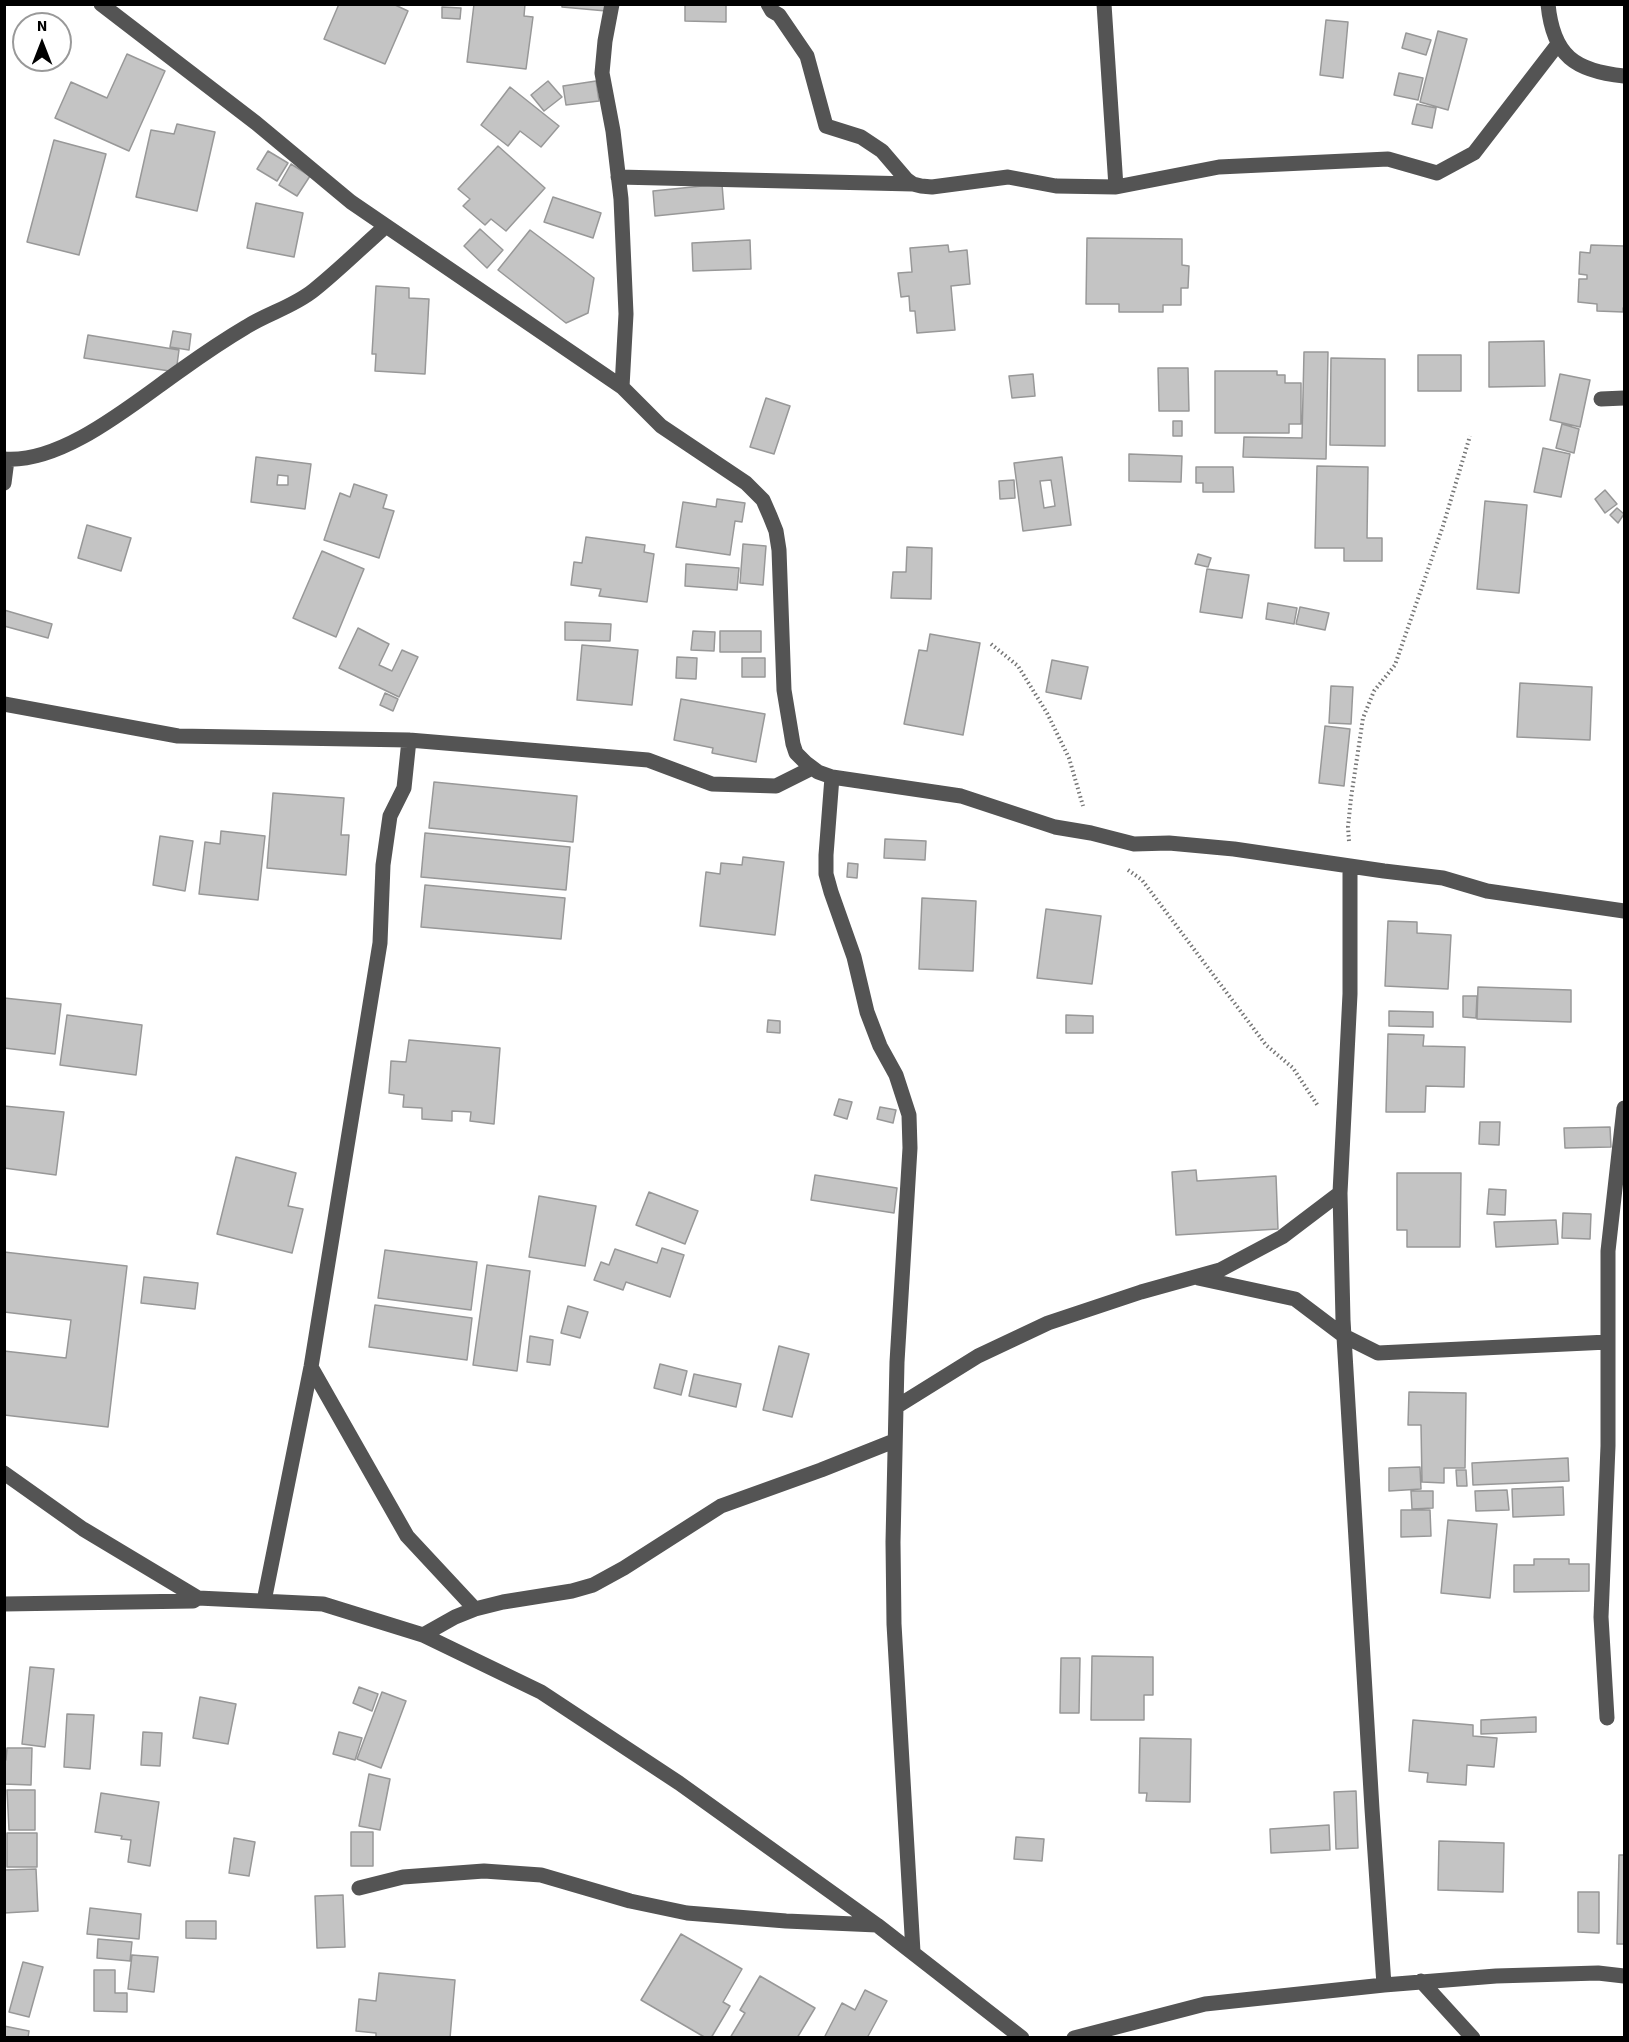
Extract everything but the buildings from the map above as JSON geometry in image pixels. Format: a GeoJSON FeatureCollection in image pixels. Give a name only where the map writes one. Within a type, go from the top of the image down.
{"type":"FeatureCollection","features":[{"type":"Feature","properties":{"kind":"street"},"geometry":{"type":"LineString","coordinates":[[101,4],[256,123],[351,202],[622,387],[661,426],[746,483],[763,500],[776,531],[779,550],[784,690],[790,727],[796,753],[812,768],[832,777],[961,796],[1055,827],[1134,844],[1169,843],[1234,849],[1443,878],[1487,891],[1624,911]]}},
{"type":"Feature","properties":{"kind":"street"},"geometry":{"type":"LineString","coordinates":[[612,4],[602,73],[613,131],[621,199],[626,314],[622,387]]}},
{"type":"Feature","properties":{"kind":"street"},"geometry":{"type":"LineString","coordinates":[[768,4],[772,11],[779,15],[807,56],[826,126],[861,137],[882,151],[913,184]]}},
{"type":"Feature","properties":{"kind":"street"},"geometry":{"type":"LineString","coordinates":[[1104,4],[1116,187]]}},
{"type":"Feature","properties":{"kind":"street"},"geometry":{"type":"LineString","coordinates":[[1548,4],[1551,28],[1558,44],[1570,58],[1584,68],[1604,74],[1624,76]]}},
{"type":"Feature","properties":{"kind":"street"},"geometry":{"type":"LineString","coordinates":[[618,177],[913,184],[932,187],[1008,177],[1056,186],[1116,187],[1220,167],[1388,159],[1437,173],[1474,153],[1558,44]]}},
{"type":"Feature","properties":{"kind":"street"},"geometry":{"type":"LineString","coordinates":[[4,483],[6,459],[32,457],[64,448],[135,404],[248,325],[290,306],[314,291],[386,226]]}},
{"type":"Feature","properties":{"kind":"street"},"geometry":{"type":"LineString","coordinates":[[1601,399],[1624,398]]}},
{"type":"Feature","properties":{"kind":"street"},"geometry":{"type":"LineString","coordinates":[[4,704],[178,736],[409,740],[648,760],[712,784],[776,786],[812,768]]}},
{"type":"Feature","properties":{"kind":"street"},"geometry":{"type":"LineString","coordinates":[[264,1601],[311,1367],[380,943],[383,865],[390,816],[404,788],[409,740]]}},
{"type":"Feature","properties":{"kind":"street"},"geometry":{"type":"LineString","coordinates":[[832,777],[826,874],[854,957],[867,1012],[880,1046],[896,1075],[909,1115],[910,1148],[894,1441],[894,1623],[913,1952]]}},
{"type":"Feature","properties":{"kind":"street"},"geometry":{"type":"LineString","coordinates":[[1350,866],[1350,994],[1340,1192],[1344,1336],[1384,1985]]}},
{"type":"Feature","properties":{"kind":"street"},"geometry":{"type":"LineString","coordinates":[[1606,1718],[1601,1617],[1608,1446],[1608,1251],[1622,1155],[1624,1108]]}},
{"type":"Feature","properties":{"kind":"street"},"geometry":{"type":"LineString","coordinates":[[896,1407],[978,1356],[1048,1323],[1141,1292],[1220,1270],[1282,1237],[1340,1192]]}},
{"type":"Feature","properties":{"kind":"street"},"geometry":{"type":"LineString","coordinates":[[1195,1277],[1295,1299],[1344,1336],[1378,1353],[1608,1342]]}},
{"type":"Feature","properties":{"kind":"street"},"geometry":{"type":"LineString","coordinates":[[311,1367],[407,1536],[475,1609]]}},
{"type":"Feature","properties":{"kind":"street"},"geometry":{"type":"LineString","coordinates":[[423,1635],[475,1609],[593,1585],[722,1506],[894,1441]]}},
{"type":"Feature","properties":{"kind":"street"},"geometry":{"type":"LineString","coordinates":[[4,1473],[83,1529],[198,1598],[323,1604],[423,1635],[542,1692],[679,1783],[877,1925],[913,1952],[1002,2032],[1022,2037]]}},
{"type":"Feature","properties":{"kind":"street"},"geometry":{"type":"LineString","coordinates":[[4,1604],[193,1601],[198,1598]]}},
{"type":"Feature","properties":{"kind":"street"},"geometry":{"type":"LineString","coordinates":[[359,1888],[403,1877],[484,1870],[542,1875],[630,1901],[687,1913],[877,1925]]}},
{"type":"Feature","properties":{"kind":"street"},"geometry":{"type":"LineString","coordinates":[[1074,2037],[1205,2004],[1421,1981],[1598,1973],[1624,1976]]}},
{"type":"Feature","properties":{"kind":"street"},"geometry":{"type":"LineString","coordinates":[[1421,1981],[1473,2037]]}},
{"type":"Feature","properties":{"kind":"path"},"geometry":{"type":"LineString","coordinates":[[1350,866],[1348,827],[1359,737],[1364,718],[1374,691],[1395,665],[1443,526],[1470,436]]}},
{"type":"Feature","properties":{"kind":"path"},"geometry":{"type":"LineString","coordinates":[[991,644],[1018,666],[1047,713],[1069,758],[1091,833]]}},
{"type":"Feature","properties":{"kind":"path"},"geometry":{"type":"LineString","coordinates":[[1119,864],[1142,879],[1266,1045],[1293,1068],[1343,1144]]}}]}
